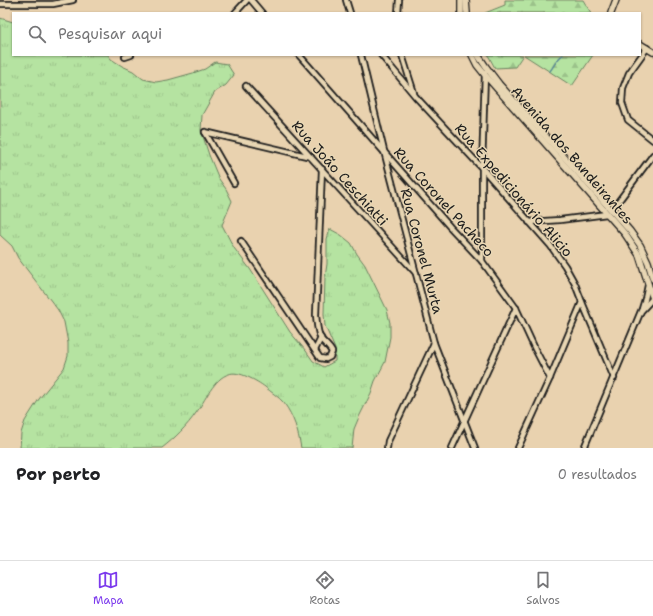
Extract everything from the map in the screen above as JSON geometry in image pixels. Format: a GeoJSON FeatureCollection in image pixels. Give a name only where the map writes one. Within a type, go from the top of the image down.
{"type":"FeatureCollection","features":[{"type":"Feature","properties":{"kind":"street"},"geometry":{"type":"LineString","coordinates":[[0,4],[53,4],[73,0]]}},
{"type":"Feature","properties":{"kind":"street"},"geometry":{"type":"LineString","coordinates":[[236,12],[247,0]]}},
{"type":"Feature","properties":{"kind":"street"},"geometry":{"type":"LineString","coordinates":[[251,0],[261,12]]}},
{"type":"Feature","properties":{"kind":"street"},"geometry":{"type":"LineString","coordinates":[[346,0],[350,12]]}},
{"type":"Feature","properties":{"kind":"street"},"geometry":{"type":"LineString","coordinates":[[398,12],[399,0]]}},
{"type":"Feature","properties":{"kind":"street"},"geometry":{"type":"LineString","coordinates":[[461,0],[461,12]]}},
{"type":"Feature","properties":{"kind":"street"},"geometry":{"type":"LineString","coordinates":[[466,0],[467,12]]}},
{"type":"Feature","properties":{"kind":"street"},"geometry":{"type":"LineString","coordinates":[[611,12],[615,1]]}},
{"type":"Feature","properties":{"kind":"street"},"geometry":{"type":"LineString","coordinates":[[615,1],[615,12]]}},
{"type":"Feature","properties":{"kind":"street"},"geometry":{"type":"LineString","coordinates":[[641,45],[653,52]]}},
{"type":"Feature","properties":{"kind":"street"},"geometry":{"type":"LineString","coordinates":[[647,48],[629,73],[623,88],[622,103],[628,120],[653,140]]}},
{"type":"Feature","properties":{"kind":"street","name":"Rua Coronel Pacheco"},"geometry":{"type":"LineString","coordinates":[[300,56],[450,227],[482,261],[516,308],[535,350],[550,378]]}},
{"type":"Feature","properties":{"kind":"street","name":"Rua Coronel Murta"},"geometry":{"type":"LineString","coordinates":[[361,56],[384,152],[434,343],[475,448]]}},
{"type":"Feature","properties":{"kind":"street","name":"Rua Expedicionário Alicio"},"geometry":{"type":"LineString","coordinates":[[382,56],[416,97],[482,168],[550,245],[565,266],[575,284],[614,378]]}},
{"type":"Feature","properties":{"kind":"street"},"geometry":{"type":"LineString","coordinates":[[402,56],[416,97]]}},
{"type":"Feature","properties":{"kind":"street","name":"Avenida dos Bandeirantes"},"geometry":{"type":"LineString","coordinates":[[472,56],[485,75],[610,212],[630,230],[640,245],[648,262],[653,279]]}},
{"type":"Feature","properties":{"kind":"street","name":"Avenida dos Bandeirantes"},"geometry":{"type":"LineString","coordinates":[[479,56],[499,84],[610,212],[634,247],[653,298]]}},
{"type":"Feature","properties":{"kind":"street"},"geometry":{"type":"LineString","coordinates":[[482,261],[482,168],[486,67]]}},
{"type":"Feature","properties":{"kind":"street","name":"Rua João Ceschiatti"},"geometry":{"type":"LineString","coordinates":[[246,86],[417,275]]}},
{"type":"Feature","properties":{"kind":"street"},"geometry":{"type":"LineString","coordinates":[[234,183],[205,132],[311,157]]}},
{"type":"Feature","properties":{"kind":"street"},"geometry":{"type":"LineString","coordinates":[[529,222],[560,220],[610,212],[653,155]]}},
{"type":"Feature","properties":{"kind":"street"},"geometry":{"type":"LineString","coordinates":[[240,241],[320,358],[326,359],[330,357],[332,352],[321,338],[317,328],[316,315],[322,169]]}},
{"type":"Feature","properties":{"kind":"street"},"geometry":{"type":"LineString","coordinates":[[584,448],[641,311],[648,283]]}},
{"type":"Feature","properties":{"kind":"street"},"geometry":{"type":"LineString","coordinates":[[641,311],[653,298]]}},
{"type":"Feature","properties":{"kind":"street"},"geometry":{"type":"LineString","coordinates":[[518,448],[550,378],[582,302]]}},
{"type":"Feature","properties":{"kind":"street"},"geometry":{"type":"LineString","coordinates":[[452,448],[516,308]]}},
{"type":"Feature","properties":{"kind":"street"},"geometry":{"type":"LineString","coordinates":[[315,350],[321,338]]}},
{"type":"Feature","properties":{"kind":"street"},"geometry":{"type":"LineString","coordinates":[[387,448],[388,441],[434,343]]}},
{"type":"Feature","properties":{"kind":"green space"},"geometry":{"type":"Polygon","coordinates":[[[505,0],[583,0],[590,12],[488,12],[505,5],[505,0]]]}},
{"type":"Feature","properties":{"kind":"green space"},"geometry":{"type":"Polygon","coordinates":[[[0,18],[12,22],[12,56],[109,56],[111,59],[133,71],[143,79],[156,82],[205,69],[215,62],[227,64],[234,75],[226,85],[215,92],[202,115],[201,130],[219,179],[232,201],[222,225],[234,248],[250,269],[290,332],[313,361],[324,367],[335,361],[335,349],[325,326],[324,314],[327,239],[330,229],[351,243],[365,265],[387,310],[390,323],[390,337],[385,362],[354,429],[352,448],[301,448],[293,419],[284,403],[257,382],[242,375],[233,373],[224,376],[214,385],[189,423],[162,448],[20,448],[21,433],[25,421],[39,399],[64,368],[68,356],[68,343],[64,322],[58,310],[18,258],[12,246],[0,235],[0,18]]]}},
{"type":"Feature","properties":{"kind":"green space"},"geometry":{"type":"Polygon","coordinates":[[[489,56],[522,56],[515,67],[495,68],[489,56]]]}},
{"type":"Feature","properties":{"kind":"green space"},"geometry":{"type":"Polygon","coordinates":[[[526,56],[592,56],[572,86],[526,56]]]}},
{"type":"Feature","properties":{"kind":"waterway"},"geometry":{"type":"LineString","coordinates":[[550,71],[561,56]]}}]}
